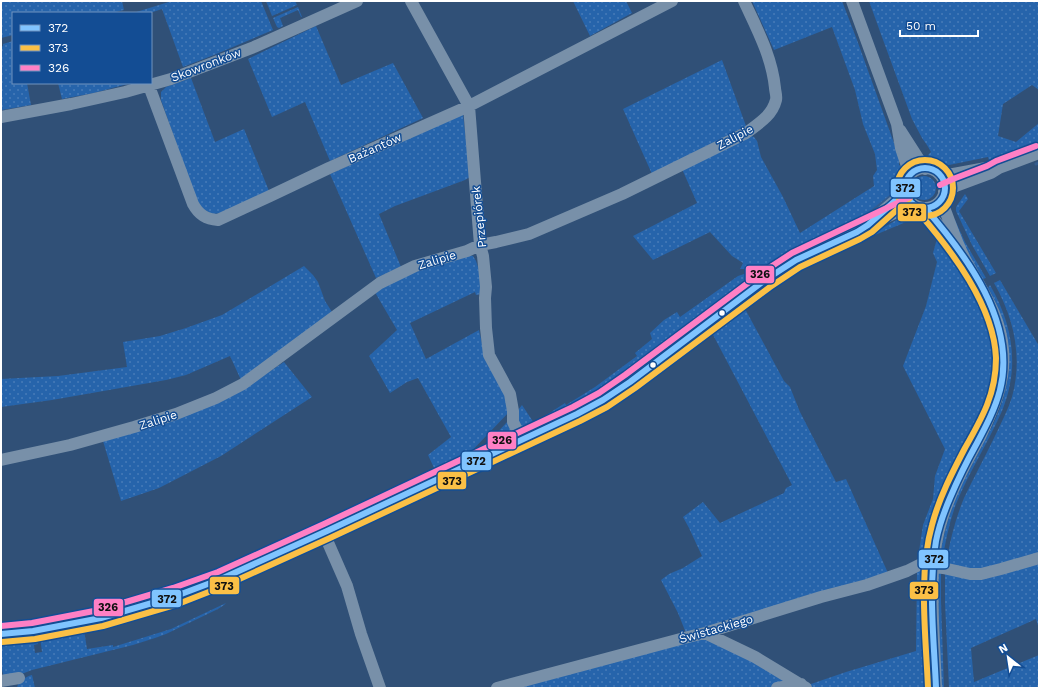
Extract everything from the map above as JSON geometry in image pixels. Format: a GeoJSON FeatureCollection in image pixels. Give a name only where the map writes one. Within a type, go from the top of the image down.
{"type":"FeatureCollection","features":[{"type":"Feature","properties":{"kind":"street","name":"Skowronków"},"geometry":{"type":"LineString","coordinates":[[1,117],[71,104],[149,86],[254,47],[357,1]]}},
{"type":"Feature","properties":{"kind":"street","name":"Przepiórek"},"geometry":{"type":"LineString","coordinates":[[411,1],[469,106],[480,244],[483,256],[486,287],[486,328],[489,355],[510,394],[513,422],[522,440]]}},
{"type":"Feature","properties":{"kind":"street","name":"Bażantów"},"geometry":{"type":"LineString","coordinates":[[149,86],[196,210],[201,215],[218,220],[329,168],[469,106],[672,1]]}},
{"type":"Feature","properties":{"kind":"street","name":"Zalipie"},"geometry":{"type":"LineString","coordinates":[[1,460],[134,427],[176,414],[216,398],[243,384],[380,282],[415,266],[467,251],[480,244],[496,242],[529,234],[622,194],[746,133],[761,123],[770,113],[776,99],[774,78],[765,48],[744,1]]}},
{"type":"Feature","properties":{"kind":"street"},"geometry":{"type":"LineString","coordinates":[[852,1],[897,124],[901,148],[910,175]]}},
{"type":"Feature","properties":{"kind":"street"},"geometry":{"type":"LineString","coordinates":[[897,124],[925,169]]}},
{"type":"Feature","properties":{"kind":"street"},"geometry":{"type":"LineString","coordinates":[[942,196],[956,186],[1039,153]]}},
{"type":"Feature","properties":{"kind":"street"},"geometry":{"type":"LineString","coordinates":[[938,174],[948,175],[989,168],[999,168]]}},
{"type":"Feature","properties":{"kind":"street"},"geometry":{"type":"LineString","coordinates":[[921,169],[933,171],[938,174],[944,185],[942,196],[938,204],[925,208],[919,207],[908,200],[905,187],[906,180],[910,175],[921,169]]}},
{"type":"Feature","properties":{"kind":"street"},"geometry":{"type":"LineString","coordinates":[[868,225],[883,210],[905,192]]}},
{"type":"Feature","properties":{"kind":"street"},"geometry":{"type":"LineString","coordinates":[[936,688],[932,594],[933,567],[937,538],[945,510],[954,488],[994,408],[1000,391],[1003,369],[1003,350],[1000,329],[996,317],[988,299],[965,258],[942,196]]}},
{"type":"Feature","properties":{"kind":"street"},"geometry":{"type":"LineString","coordinates":[[1,634],[33,631],[101,618],[176,596],[222,579],[522,440],[603,400],[630,382],[765,280],[796,260],[913,204]]}},
{"type":"Feature","properties":{"kind":"street"},"geometry":{"type":"LineString","coordinates":[[925,208],[965,258]]}},
{"type":"Feature","properties":{"kind":"street"},"geometry":{"type":"LineString","coordinates":[[327,531],[326,538],[347,586],[361,634],[380,688]]}},
{"type":"Feature","properties":{"kind":"street","name":"Świstackiego"},"geometry":{"type":"LineString","coordinates":[[497,688],[705,633],[821,597],[867,585],[907,571],[919,565],[950,569],[970,574],[981,574],[1001,570],[1039,558]]}},
{"type":"Feature","properties":{"kind":"street"},"geometry":{"type":"LineString","coordinates":[[705,633],[755,657],[804,686]]}},
{"type":"Feature","properties":{"kind":"street"},"geometry":{"type":"LineString","coordinates":[[1,681],[19,678]]}},
{"type":"Feature","properties":{"kind":"street"},"geometry":{"type":"LineString","coordinates":[[777,688],[804,686]]}},
{"type":"Feature","properties":{"kind":"shaded area"},"geometry":{"type":"Polygon","coordinates":[[[1,1],[122,1],[124,10],[115,12],[12,12],[12,35],[1,38],[1,1]]]}},
{"type":"Feature","properties":{"kind":"shaded area"},"geometry":{"type":"Polygon","coordinates":[[[172,1],[261,1],[273,30],[183,67],[162,9],[152,12],[136,12],[172,1]]]}},
{"type":"Feature","properties":{"kind":"shaded area"},"geometry":{"type":"Polygon","coordinates":[[[266,1],[295,1],[297,5],[272,16],[266,1]]]}},
{"type":"Feature","properties":{"kind":"shaded area"},"geometry":{"type":"Polygon","coordinates":[[[573,1],[626,1],[632,13],[590,36],[573,1]]]}},
{"type":"Feature","properties":{"kind":"shaded area"},"geometry":{"type":"Polygon","coordinates":[[[752,1],[842,1],[894,143],[899,158],[899,165],[903,167],[904,174],[898,191],[876,212],[853,227],[817,244],[802,246],[796,255],[762,275],[752,270],[740,269],[743,263],[732,256],[710,232],[653,260],[633,236],[697,203],[682,169],[749,135],[754,137],[757,141],[761,157],[783,197],[800,233],[874,186],[873,176],[877,170],[875,154],[863,124],[855,90],[832,27],[774,50],[752,1]]]}},
{"type":"Feature","properties":{"kind":"shaded area"},"geometry":{"type":"Polygon","coordinates":[[[869,1],[1039,1],[1039,90],[1032,85],[1003,104],[998,136],[1016,142],[1039,123],[1039,141],[993,160],[993,163],[990,164],[988,157],[949,165],[938,162],[930,157],[928,155],[931,152],[912,119],[869,1]]]}},
{"type":"Feature","properties":{"kind":"shaded area"},"geometry":{"type":"Polygon","coordinates":[[[298,7],[302,17],[298,10],[280,18],[283,26],[279,28],[277,27],[273,18],[298,7]]]}},
{"type":"Feature","properties":{"kind":"shaded area"},"geometry":{"type":"Polygon","coordinates":[[[316,26],[341,85],[393,63],[423,118],[330,161],[305,102],[272,117],[248,59],[316,26]]]}},
{"type":"Feature","properties":{"kind":"shaded area"},"geometry":{"type":"Polygon","coordinates":[[[12,41],[12,84],[27,84],[31,105],[1,110],[1,47],[3,44],[12,41]]]}},
{"type":"Feature","properties":{"kind":"shaded area"},"geometry":{"type":"Polygon","coordinates":[[[722,60],[746,126],[652,174],[623,109],[722,60]]]}},
{"type":"Feature","properties":{"kind":"shaded area"},"geometry":{"type":"Polygon","coordinates":[[[191,78],[215,142],[244,129],[269,191],[223,213],[212,214],[203,209],[196,199],[161,100],[161,92],[166,87],[191,78]]]}},
{"type":"Feature","properties":{"kind":"shaded area"},"geometry":{"type":"Polygon","coordinates":[[[58,84],[127,84],[94,93],[62,99],[58,84]]]}},
{"type":"Feature","properties":{"kind":"shaded area"},"geometry":{"type":"Polygon","coordinates":[[[463,114],[470,177],[395,206],[379,214],[401,267],[376,278],[330,174],[463,114]]]}},
{"type":"Feature","properties":{"kind":"shaded area"},"geometry":{"type":"Polygon","coordinates":[[[924,176],[929,177],[935,183],[935,193],[929,199],[924,200],[919,199],[913,193],[912,188],[913,183],[919,177],[924,176]]]}},
{"type":"Feature","properties":{"kind":"shaded area"},"geometry":{"type":"Polygon","coordinates":[[[965,194],[968,199],[959,211],[996,273],[990,276],[972,245],[956,211],[956,207],[965,194]]]}},
{"type":"Feature","properties":{"kind":"shaded area"},"geometry":{"type":"Polygon","coordinates":[[[912,213],[926,219],[950,247],[980,297],[991,321],[997,344],[998,365],[995,387],[988,406],[936,520],[931,535],[927,558],[920,561],[918,558],[923,525],[933,499],[935,476],[945,449],[903,366],[926,306],[937,262],[933,253],[938,235],[918,217],[875,235],[874,233],[905,215],[912,213]]]}},
{"type":"Feature","properties":{"kind":"shaded area"},"geometry":{"type":"Polygon","coordinates":[[[955,220],[965,242],[986,278],[983,279],[967,252],[953,221],[955,220]]]}},
{"type":"Feature","properties":{"kind":"shaded area"},"geometry":{"type":"Polygon","coordinates":[[[467,255],[473,256],[476,261],[482,279],[482,294],[476,295],[475,292],[410,323],[426,359],[479,330],[484,352],[502,385],[510,411],[465,458],[438,472],[435,470],[428,455],[451,437],[418,378],[407,382],[390,393],[369,356],[397,330],[376,294],[377,290],[403,276],[467,255]]]}},
{"type":"Feature","properties":{"kind":"shaded area"},"geometry":{"type":"Polygon","coordinates":[[[304,266],[318,282],[325,301],[334,315],[241,380],[230,356],[186,375],[166,380],[52,400],[1,407],[1,379],[58,376],[127,367],[123,342],[160,336],[222,315],[304,266]]]}},
{"type":"Feature","properties":{"kind":"shaded area"},"geometry":{"type":"Polygon","coordinates":[[[744,274],[751,276],[754,281],[636,371],[578,408],[531,430],[524,430],[519,427],[518,410],[522,405],[534,423],[565,403],[566,405],[595,387],[637,356],[635,353],[652,339],[650,333],[664,320],[677,312],[680,317],[738,276],[744,274]]]}},
{"type":"Feature","properties":{"kind":"shaded area"},"geometry":{"type":"Polygon","coordinates":[[[1000,280],[1039,346],[1039,555],[981,572],[946,564],[953,531],[964,498],[1006,412],[1012,397],[1015,382],[1017,367],[1015,338],[1007,310],[994,283],[1000,280]]]}},
{"type":"Feature","properties":{"kind":"shaded area"},"geometry":{"type":"Polygon","coordinates":[[[990,285],[998,300],[1009,331],[1012,362],[1011,378],[1008,395],[1002,411],[956,504],[951,518],[942,563],[939,559],[952,507],[997,416],[1007,384],[1009,370],[1008,342],[1000,314],[988,288],[990,285]]]}},
{"type":"Feature","properties":{"kind":"shaded area"},"geometry":{"type":"Polygon","coordinates":[[[744,307],[784,381],[790,387],[800,412],[836,482],[846,479],[888,573],[686,633],[678,613],[661,580],[702,556],[683,517],[703,502],[720,523],[784,493],[786,488],[792,485],[711,331],[744,307]]]}},
{"type":"Feature","properties":{"kind":"shaded area"},"geometry":{"type":"Polygon","coordinates":[[[284,362],[312,397],[221,456],[159,488],[121,501],[103,441],[246,387],[284,362]]]}},
{"type":"Feature","properties":{"kind":"shaded area"},"geometry":{"type":"Polygon","coordinates":[[[508,421],[514,438],[479,454],[479,452],[508,421]]]}},
{"type":"Feature","properties":{"kind":"shaded area"},"geometry":{"type":"Polygon","coordinates":[[[1039,560],[1039,629],[1036,619],[971,648],[974,682],[1039,655],[1039,688],[949,688],[945,573],[969,577],[1039,560]]]}},
{"type":"Feature","properties":{"kind":"shaded area"},"geometry":{"type":"Polygon","coordinates":[[[917,570],[926,575],[930,688],[812,687],[810,685],[811,684],[916,651],[917,570]]]}},
{"type":"Feature","properties":{"kind":"shaded area"},"geometry":{"type":"Polygon","coordinates":[[[941,573],[944,688],[941,688],[938,593],[938,574],[941,573]]]}},
{"type":"Feature","properties":{"kind":"shaded area"},"geometry":{"type":"Polygon","coordinates":[[[226,603],[218,609],[155,638],[4,678],[1,666],[2,642],[37,637],[38,644],[34,645],[35,653],[42,652],[40,637],[82,629],[84,630],[87,649],[113,645],[113,647],[171,629],[226,603]]]}},
{"type":"Feature","properties":{"kind":"shaded area"},"geometry":{"type":"Polygon","coordinates":[[[709,637],[794,683],[765,688],[506,688],[709,637]]]}},
{"type":"Feature","properties":{"kind":"shaded area"},"geometry":{"type":"Polygon","coordinates":[[[32,675],[35,688],[17,688],[22,680],[32,675]]]}},
{"type":"Feature","properties":{"kind":"waterway"},"geometry":{"type":"LineString","coordinates":[[866,216],[891,196],[896,190],[902,170]]}},
{"type":"Feature","properties":{"kind":"transit line","name":"326"},"geometry":{"type":"LineString","coordinates":[[940,185],[1036,146]]}},
{"type":"Feature","properties":{"kind":"transit line","name":"373"},"geometry":{"type":"LineString","coordinates":[[925,160],[936,162],[945,168],[951,177],[953,188],[951,199],[945,208],[936,214],[925,216],[914,214],[905,208],[899,199],[897,188],[899,177],[905,168],[914,162],[925,160]]}},
{"type":"Feature","properties":{"kind":"transit line","name":"372"},"geometry":{"type":"LineString","coordinates":[[925,168],[933,170],[939,174],[943,180],[945,188],[943,196],[939,202],[933,206],[925,208],[917,206],[911,202],[907,196],[905,188],[907,180],[911,174],[917,170],[925,168]]}},
{"type":"Feature","properties":{"kind":"transit line","name":"372"},"geometry":{"type":"LineString","coordinates":[[1,634],[33,631],[101,618],[176,596],[221,579],[577,414],[603,400],[630,382],[765,280],[796,260],[857,232],[868,225],[905,192]]}},
{"type":"Feature","properties":{"kind":"transit line","name":"326"},"geometry":{"type":"LineString","coordinates":[[1,626],[32,623],[99,610],[173,588],[218,572],[573,407],[599,393],[625,375],[760,274],[792,253],[910,197]]}},
{"type":"Feature","properties":{"kind":"transit line","name":"373"},"geometry":{"type":"LineString","coordinates":[[2,642],[35,639],[103,626],[178,604],[224,586],[330,538],[580,421],[607,407],[635,388],[770,287],[800,267],[872,232],[910,198]]}},
{"type":"Feature","properties":{"kind":"transit line","name":"372"},"geometry":{"type":"LineString","coordinates":[[925,208],[957,247],[985,292],[995,316],[1001,340],[1003,365],[1000,390],[996,404],[953,491],[942,519],[936,541],[932,577],[936,688]]}},
{"type":"Feature","properties":{"kind":"transit line","name":"373"},"geometry":{"type":"LineString","coordinates":[[919,213],[945,244],[969,280],[988,319],[996,358],[994,382],[985,411],[942,495],[932,525],[928,544],[924,585],[928,688]]}}]}
